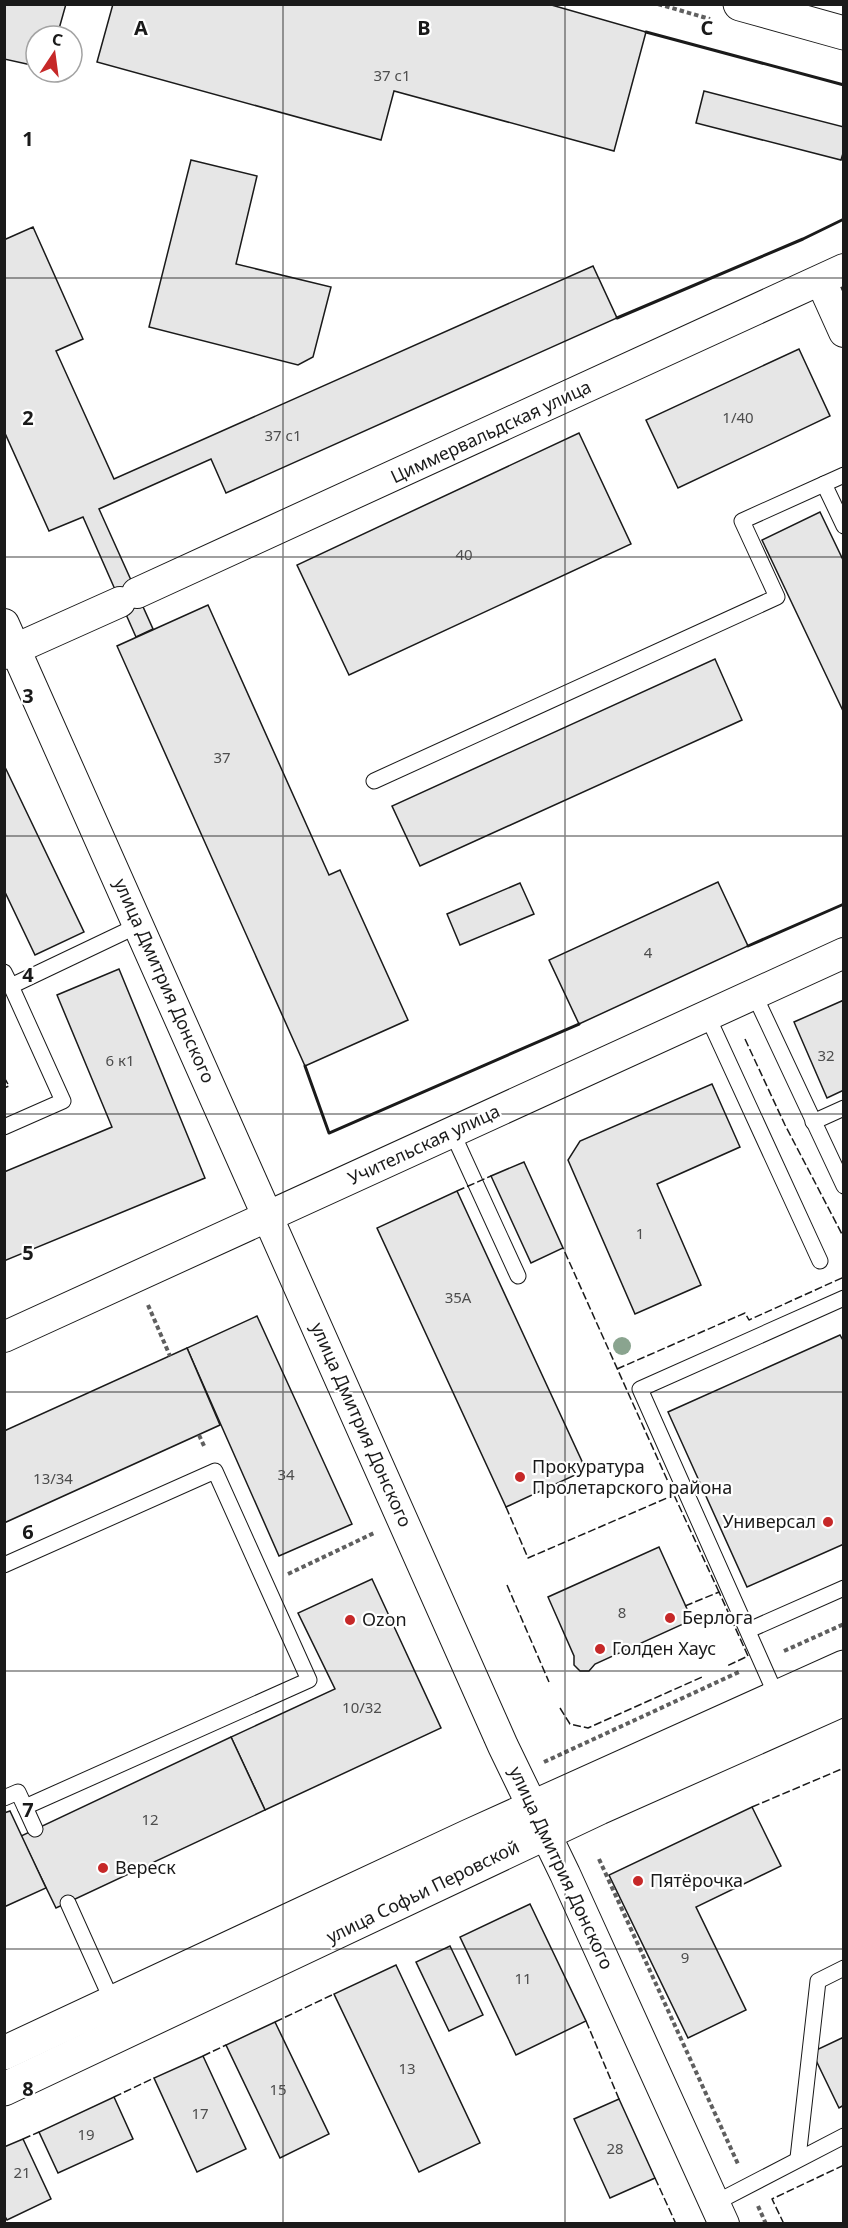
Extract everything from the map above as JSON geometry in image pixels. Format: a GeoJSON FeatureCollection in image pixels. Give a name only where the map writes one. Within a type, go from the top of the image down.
{"type":"FeatureCollection","features":[{"type":"Feature","properties":{"kind":"main road"},"geometry":{"type":"LineString","coordinates":[[740,4],[843,33]]}},
{"type":"Feature","properties":{"kind":"main road","name":"улица Софьи Перовской"},"geometry":{"type":"LineString","coordinates":[[4,2089],[539,1820],[777,1697],[843,1667]]}},
{"type":"Feature","properties":{"kind":"main road","name":"улица Софьи Перовской"},"geometry":{"type":"LineString","coordinates":[[4,2053],[113,2003],[539,1820],[843,1699]]}},
{"type":"Feature","properties":{"kind":"street"},"geometry":{"type":"LineString","coordinates":[[832,275],[843,332]]}},
{"type":"Feature","properties":{"kind":"street","name":"Циммервальдская улица"},"geometry":{"type":"LineString","coordinates":[[8,642],[129,597],[832,275]]}},
{"type":"Feature","properties":{"kind":"street","name":"улица Дмитрия Донского"},"geometry":{"type":"LineString","coordinates":[[8,642],[139,925],[503,1746],[645,2046],[719,2213]]}},
{"type":"Feature","properties":{"kind":"street","name":"Учительская улица"},"geometry":{"type":"LineString","coordinates":[[4,1337],[843,953]]}},
{"type":"Feature","properties":{"kind":"lane"},"geometry":{"type":"LineString","coordinates":[[374,781],[777,597],[742,521],[843,475]]}},
{"type":"Feature","properties":{"kind":"lane"},"geometry":{"type":"LineString","coordinates":[[824,484],[843,526]]}},
{"type":"Feature","properties":{"kind":"lane"},"geometry":{"type":"LineString","coordinates":[[4,1127],[63,1101],[8,979],[139,925]]}},
{"type":"Feature","properties":{"kind":"lane"},"geometry":{"type":"LineString","coordinates":[[753,994],[843,1186]]}},
{"type":"Feature","properties":{"kind":"lane"},"geometry":{"type":"LineString","coordinates":[[706,1015],[820,1262]]}},
{"type":"Feature","properties":{"kind":"lane"},"geometry":{"type":"LineString","coordinates":[[813,1122],[843,1108]]}},
{"type":"Feature","properties":{"kind":"lane"},"geometry":{"type":"LineString","coordinates":[[452,1132],[518,1276]]}},
{"type":"Feature","properties":{"kind":"lane"},"geometry":{"type":"LineString","coordinates":[[777,1697],[640,1389],[843,1298]]}},
{"type":"Feature","properties":{"kind":"lane"},"geometry":{"type":"LineString","coordinates":[[4,1565],[215,1471],[309,1680],[25,1807]]}},
{"type":"Feature","properties":{"kind":"lane"},"geometry":{"type":"LineString","coordinates":[[748,1630],[843,1588]]}},
{"type":"Feature","properties":{"kind":"lane"},"geometry":{"type":"LineString","coordinates":[[4,1798],[18,1791],[36,1829]]}},
{"type":"Feature","properties":{"kind":"lane"},"geometry":{"type":"LineString","coordinates":[[68,1903],[113,2003]]}},
{"type":"Feature","properties":{"kind":"lane"},"geometry":{"type":"LineString","coordinates":[[798,2158],[818,1981],[843,1968]]}},
{"type":"Feature","properties":{"kind":"lane"},"geometry":{"type":"LineString","coordinates":[[719,2213],[748,2185],[843,2136]]}},
{"type":"Feature","properties":{"kind":"path"},"geometry":{"type":"LineString","coordinates":[[136,1277],[170,1356]]}},
{"type":"Feature","properties":{"kind":"path"},"geometry":{"type":"LineString","coordinates":[[266,1584],[403,1520]]}},
{"type":"Feature","properties":{"kind":"path"},"geometry":{"type":"LineString","coordinates":[[540,1764],[843,1624]]}},
{"type":"Feature","properties":{"kind":"path"},"geometry":{"type":"LineString","coordinates":[[599,1859],[766,2223]]}},
{"type":"Feature","properties":{"kind":"building"},"geometry":{"type":"Polygon","coordinates":[[[4,4],[66,4],[60,24],[24,24],[24,63],[4,59],[4,4]]]}},
{"type":"Feature","properties":{"kind":"building"},"geometry":{"type":"Polygon","coordinates":[[[113,4],[548,4],[646,32],[614,151],[394,91],[381,140],[97,62],[113,4]]]}},
{"type":"Feature","properties":{"kind":"building"},"geometry":{"type":"Polygon","coordinates":[[[704,91],[844,127],[844,150],[841,160],[696,123],[704,91]]]}},
{"type":"Feature","properties":{"kind":"building"},"geometry":{"type":"Polygon","coordinates":[[[191,160],[257,176],[236,264],[331,287],[313,357],[298,365],[149,327],[191,160]]]}},
{"type":"Feature","properties":{"kind":"building"},"geometry":{"type":"Polygon","coordinates":[[[33,227],[83,339],[56,351],[114,479],[593,266],[617,318],[226,493],[211,459],[99,509],[153,629],[136,637],[83,517],[49,531],[4,431],[4,236],[6,239],[33,227]]]}},
{"type":"Feature","properties":{"kind":"building"},"geometry":{"type":"Polygon","coordinates":[[[799,349],[830,416],[678,488],[646,420],[799,349]]]}},
{"type":"Feature","properties":{"kind":"building"},"geometry":{"type":"Polygon","coordinates":[[[579,433],[631,544],[349,675],[297,565],[579,433]]]}},
{"type":"Feature","properties":{"kind":"building"},"geometry":{"type":"Polygon","coordinates":[[[820,512],[844,562],[844,713],[762,540],[820,512]]]}},
{"type":"Feature","properties":{"kind":"building"},"geometry":{"type":"Polygon","coordinates":[[[208,605],[329,875],[340,870],[408,1020],[305,1066],[117,646],[208,605]]]}},
{"type":"Feature","properties":{"kind":"building"},"geometry":{"type":"Polygon","coordinates":[[[715,659],[742,720],[420,866],[392,806],[715,659]]]}},
{"type":"Feature","properties":{"kind":"building"},"geometry":{"type":"Polygon","coordinates":[[[4,765],[84,932],[35,955],[4,890],[4,765]]]}},
{"type":"Feature","properties":{"kind":"building"},"geometry":{"type":"Polygon","coordinates":[[[718,882],[748,946],[579,1024],[549,960],[718,882]]]}},
{"type":"Feature","properties":{"kind":"building"},"geometry":{"type":"Polygon","coordinates":[[[520,883],[534,914],[460,945],[447,914],[520,883]]]}},
{"type":"Feature","properties":{"kind":"building"},"geometry":{"type":"Polygon","coordinates":[[[119,969],[205,1178],[4,1261],[4,1172],[112,1127],[57,995],[119,969]]]}},
{"type":"Feature","properties":{"kind":"building"},"geometry":{"type":"Polygon","coordinates":[[[844,1000],[844,1090],[827,1098],[794,1022],[844,1000]]]}},
{"type":"Feature","properties":{"kind":"building"},"geometry":{"type":"Polygon","coordinates":[[[712,1084],[740,1147],[657,1184],[701,1285],[635,1314],[568,1160],[580,1141],[712,1084]]]}},
{"type":"Feature","properties":{"kind":"building"},"geometry":{"type":"Polygon","coordinates":[[[524,1162],[563,1248],[531,1263],[491,1176],[524,1162]]]}},
{"type":"Feature","properties":{"kind":"building"},"geometry":{"type":"Polygon","coordinates":[[[457,1191],[586,1470],[506,1507],[377,1228],[457,1191]]]}},
{"type":"Feature","properties":{"kind":"building"},"geometry":{"type":"Polygon","coordinates":[[[257,1316],[352,1524],[279,1556],[187,1348],[257,1316]]]}},
{"type":"Feature","properties":{"kind":"building"},"geometry":{"type":"Polygon","coordinates":[[[840,1335],[844,1342],[844,1544],[747,1587],[668,1412],[840,1335]]]}},
{"type":"Feature","properties":{"kind":"building"},"geometry":{"type":"Polygon","coordinates":[[[187,1348],[220,1425],[4,1523],[4,1431],[187,1348]]]}},
{"type":"Feature","properties":{"kind":"building"},"geometry":{"type":"Polygon","coordinates":[[[659,1547],[692,1620],[595,1664],[589,1671],[580,1671],[574,1665],[574,1656],[548,1597],[659,1547]]]}},
{"type":"Feature","properties":{"kind":"building"},"geometry":{"type":"Polygon","coordinates":[[[372,1579],[441,1728],[265,1810],[231,1737],[335,1689],[298,1613],[372,1579]]]}},
{"type":"Feature","properties":{"kind":"building"},"geometry":{"type":"Polygon","coordinates":[[[231,1737],[265,1810],[56,1908],[21,1836],[231,1737]]]}},
{"type":"Feature","properties":{"kind":"building"},"geometry":{"type":"Polygon","coordinates":[[[752,1807],[781,1866],[696,1907],[746,2010],[688,2038],[609,1875],[752,1807]]]}},
{"type":"Feature","properties":{"kind":"building"},"geometry":{"type":"Polygon","coordinates":[[[10,1811],[46,1888],[4,1907],[4,1813],[10,1811]]]}},
{"type":"Feature","properties":{"kind":"building"},"geometry":{"type":"Polygon","coordinates":[[[530,1904],[586,2021],[516,2055],[460,1937],[530,1904]]]}},
{"type":"Feature","properties":{"kind":"building"},"geometry":{"type":"Polygon","coordinates":[[[450,1946],[483,2015],[449,2031],[416,1962],[450,1946]]]}},
{"type":"Feature","properties":{"kind":"building"},"geometry":{"type":"Polygon","coordinates":[[[396,1965],[480,2143],[419,2172],[334,1994],[396,1965]]]}},
{"type":"Feature","properties":{"kind":"building"},"geometry":{"type":"Polygon","coordinates":[[[275,2022],[329,2134],[280,2158],[226,2045],[275,2022]]]}},
{"type":"Feature","properties":{"kind":"building"},"geometry":{"type":"Polygon","coordinates":[[[844,2037],[844,2105],[839,2108],[812,2052],[844,2037]]]}},
{"type":"Feature","properties":{"kind":"building"},"geometry":{"type":"Polygon","coordinates":[[[203,2056],[246,2149],[197,2172],[154,2078],[203,2056]]]}},
{"type":"Feature","properties":{"kind":"building"},"geometry":{"type":"Polygon","coordinates":[[[114,2097],[133,2139],[58,2173],[39,2132],[114,2097]]]}},
{"type":"Feature","properties":{"kind":"building"},"geometry":{"type":"Polygon","coordinates":[[[619,2099],[655,2178],[610,2198],[574,2119],[619,2099]]]}},
{"type":"Feature","properties":{"kind":"building"},"geometry":{"type":"Polygon","coordinates":[[[23,2139],[51,2199],[7,2220],[4,2215],[4,2147],[23,2139]]]}},
{"type":"Feature","properties":{"kind":"fence"},"geometry":{"type":"LineString","coordinates":[[745,1039],[785,1125],[844,1238]]}},
{"type":"Feature","properties":{"kind":"fence"},"geometry":{"type":"LineString","coordinates":[[4,1077],[9,1086],[4,1088]]}},
{"type":"Feature","properties":{"kind":"fence"},"geometry":{"type":"LineString","coordinates":[[457,1191],[491,1176]]}},
{"type":"Feature","properties":{"kind":"fence"},"geometry":{"type":"LineString","coordinates":[[506,1507],[528,1558],[674,1495],[563,1248]]}},
{"type":"Feature","properties":{"kind":"fence"},"geometry":{"type":"LineString","coordinates":[[617,1369],[745,1313],[749,1320],[844,1277]]}},
{"type":"Feature","properties":{"kind":"fence"},"geometry":{"type":"LineString","coordinates":[[674,1495],[719,1592]]}},
{"type":"Feature","properties":{"kind":"fence"},"geometry":{"type":"LineString","coordinates":[[507,1585],[549,1682]]}},
{"type":"Feature","properties":{"kind":"fence"},"geometry":{"type":"LineString","coordinates":[[685,1606],[719,1592],[748,1656],[727,1666]]}},
{"type":"Feature","properties":{"kind":"fence"},"geometry":{"type":"LineString","coordinates":[[560,1708],[570,1724],[588,1728],[702,1677]]}},
{"type":"Feature","properties":{"kind":"fence"},"geometry":{"type":"LineString","coordinates":[[752,1807],[844,1768]]}},
{"type":"Feature","properties":{"kind":"fence"},"geometry":{"type":"LineString","coordinates":[[275,2022],[334,1994]]}},
{"type":"Feature","properties":{"kind":"fence"},"geometry":{"type":"LineString","coordinates":[[586,2021],[619,2099]]}},
{"type":"Feature","properties":{"kind":"fence"},"geometry":{"type":"LineString","coordinates":[[203,2056],[226,2045]]}},
{"type":"Feature","properties":{"kind":"fence"},"geometry":{"type":"LineString","coordinates":[[114,2097],[154,2078]]}},
{"type":"Feature","properties":{"kind":"fence"},"geometry":{"type":"LineString","coordinates":[[23,2139],[39,2132]]}},
{"type":"Feature","properties":{"kind":"fence"},"geometry":{"type":"LineString","coordinates":[[784,2224],[772,2199],[844,2165]]}},
{"type":"Feature","properties":{"kind":"fence"},"geometry":{"type":"LineString","coordinates":[[655,2178],[676,2224]]}},
{"type":"Feature","properties":{"kind":"wall"},"geometry":{"type":"LineString","coordinates":[[646,32],[844,85]]}},
{"type":"Feature","properties":{"kind":"wall"},"geometry":{"type":"LineString","coordinates":[[617,318],[803,239],[844,219]]}},
{"type":"Feature","properties":{"kind":"wall"},"geometry":{"type":"LineString","coordinates":[[748,946],[844,904]]}},
{"type":"Feature","properties":{"kind":"wall"},"geometry":{"type":"LineString","coordinates":[[305,1066],[329,1133],[579,1024]]}},
{"type":"Feature","properties":{"kind":"place","name":"Прокуратура Пролетарского района"},"geometry":{"type":"Point","coordinates":[520,1477]}},
{"type":"Feature","properties":{"kind":"place","name":"Универсал"},"geometry":{"type":"Point","coordinates":[828,1522]}},
{"type":"Feature","properties":{"kind":"place","name":"Берлога"},"geometry":{"type":"Point","coordinates":[670,1618]}},
{"type":"Feature","properties":{"kind":"place","name":"Ozon"},"geometry":{"type":"Point","coordinates":[350,1620]}},
{"type":"Feature","properties":{"kind":"place","name":"Голден Хаус"},"geometry":{"type":"Point","coordinates":[600,1649]}},
{"type":"Feature","properties":{"kind":"place","name":"Вереск"},"geometry":{"type":"Point","coordinates":[103,1868]}},
{"type":"Feature","properties":{"kind":"place","name":"Пятёрочка"},"geometry":{"type":"Point","coordinates":[638,1881]}}]}
